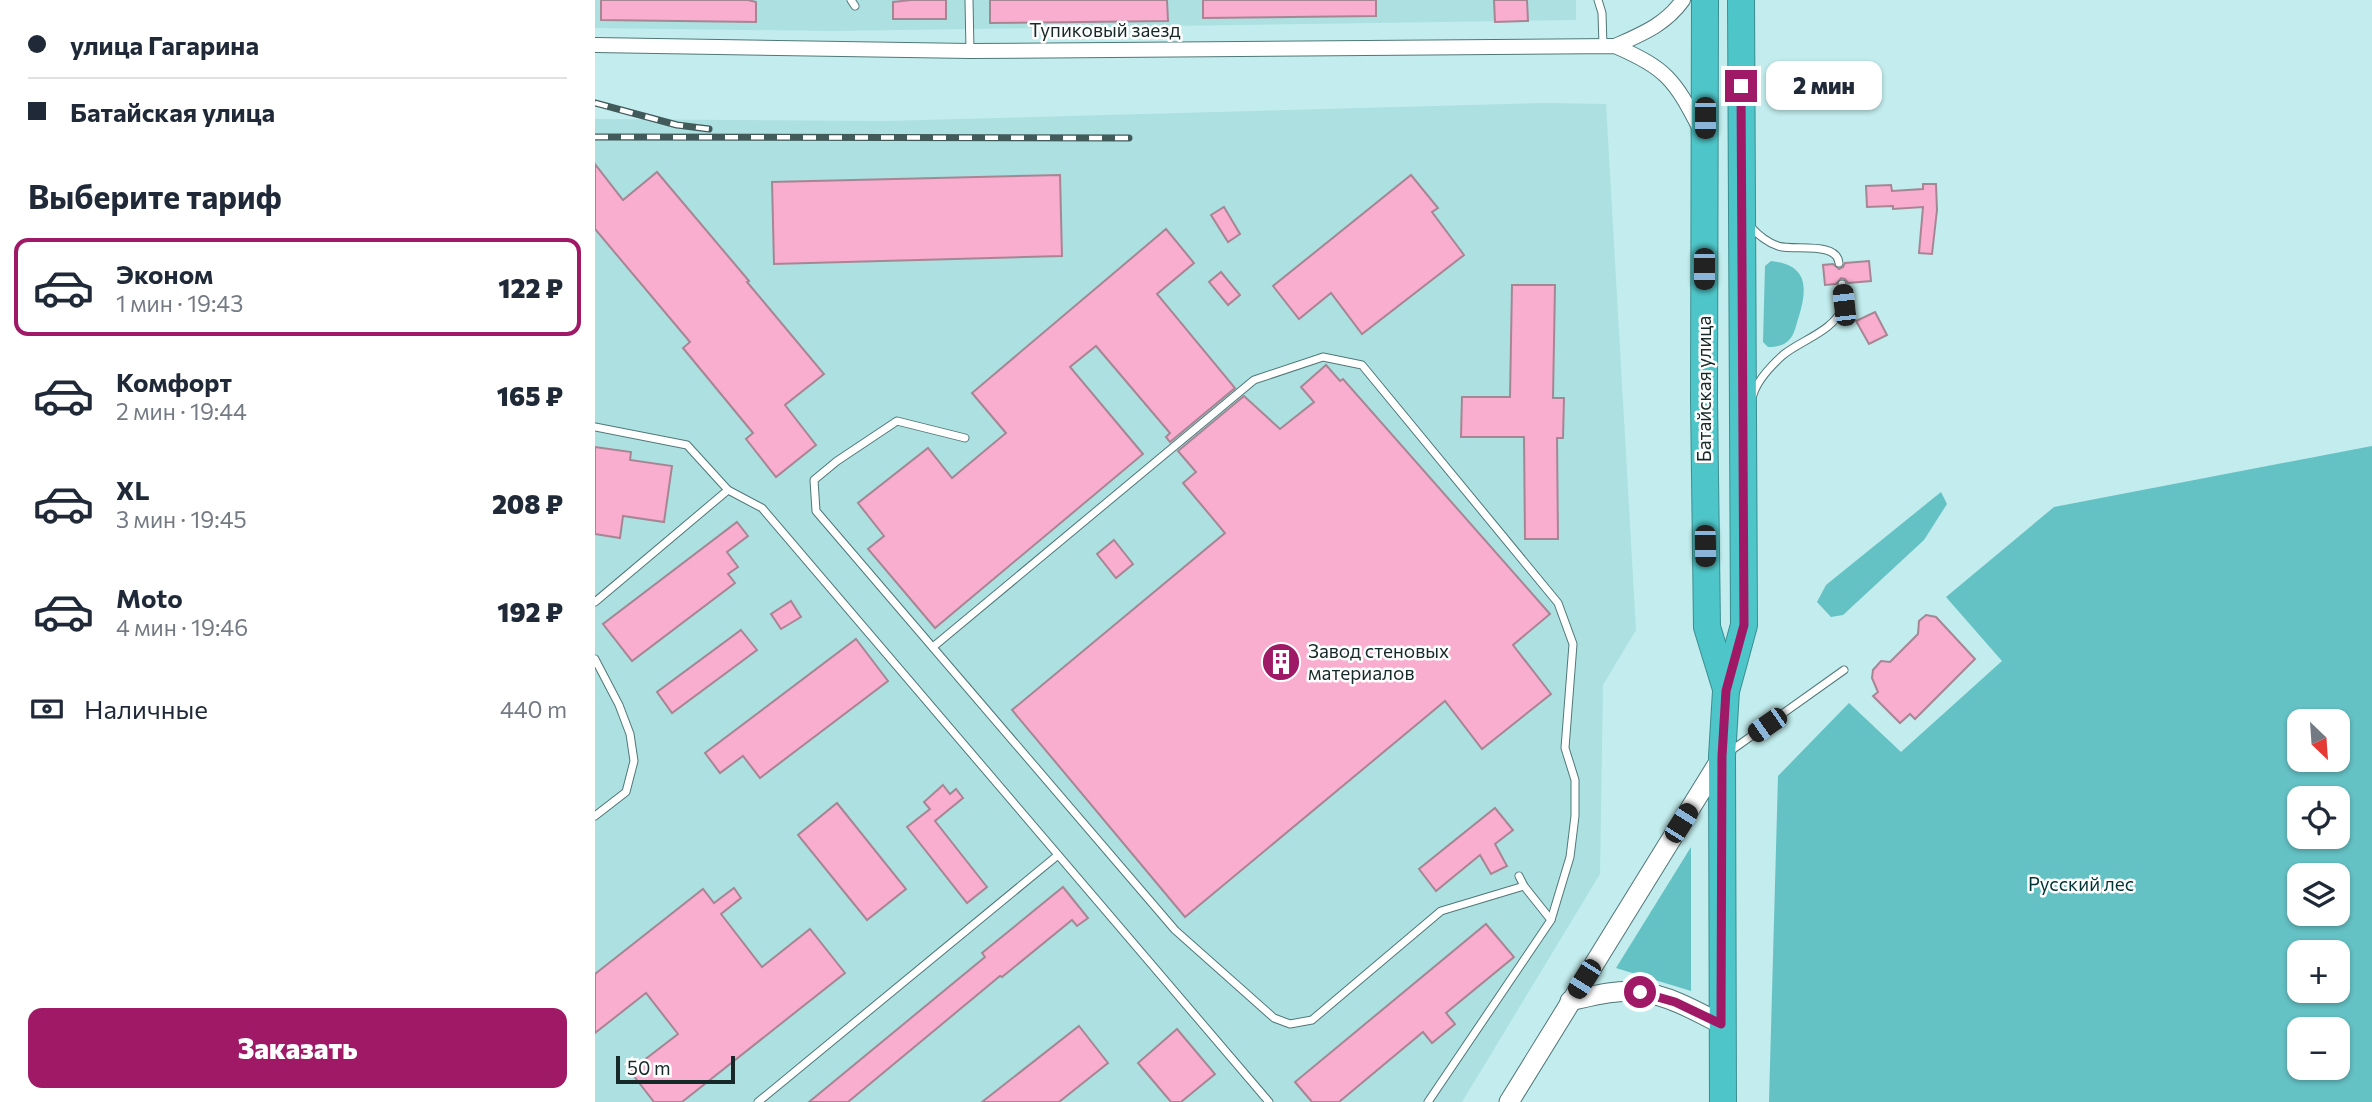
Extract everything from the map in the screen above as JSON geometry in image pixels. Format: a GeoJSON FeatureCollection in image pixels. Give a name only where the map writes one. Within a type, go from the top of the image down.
{"type":"FeatureCollection","features":[{"type":"Feature","properties":{"kind":"highway","name":"Батайская улица"},"geometry":{"type":"LineString","coordinates":[[1705,0],[1707,627],[1726,691]]}},
{"type":"Feature","properties":{"kind":"highway","name":"Батайская улица"},"geometry":{"type":"LineString","coordinates":[[1723,1102],[1722,756],[1726,691],[1744,625],[1741,0]]}},
{"type":"Feature","properties":{"kind":"main road"},"geometry":{"type":"LineString","coordinates":[[1509,1102],[1722,756]]}},
{"type":"Feature","properties":{"kind":"main road"},"geometry":{"type":"LineString","coordinates":[[1570,1001],[1640,992],[1675,1002],[1721,1024]]}},
{"type":"Feature","properties":{"kind":"street"},"geometry":{"type":"LineString","coordinates":[[1609,46],[1659,26],[1673,14],[1683,0]]}},
{"type":"Feature","properties":{"kind":"street","name":"Тупиковый заезд"},"geometry":{"type":"LineString","coordinates":[[595,46],[970,51],[1609,46]]}},
{"type":"Feature","properties":{"kind":"street"},"geometry":{"type":"LineString","coordinates":[[1609,46],[1644,59],[1662,71],[1676,87],[1705,139]]}},
{"type":"Feature","properties":{"kind":"lane"},"geometry":{"type":"LineString","coordinates":[[969,0],[970,51]]}},
{"type":"Feature","properties":{"kind":"lane"},"geometry":{"type":"LineString","coordinates":[[1598,0],[1609,46]]}},
{"type":"Feature","properties":{"kind":"lane"},"geometry":{"type":"LineString","coordinates":[[1742,216],[1761,238],[1780,246],[1824,249],[1835,253],[1839,263]]}},
{"type":"Feature","properties":{"kind":"lane"},"geometry":{"type":"LineString","coordinates":[[1742,429],[1755,387],[1783,355],[1823,330],[1835,319],[1844,305],[1842,284]]}},
{"type":"Feature","properties":{"kind":"lane"},"geometry":{"type":"LineString","coordinates":[[933,648],[1254,380],[1323,357],[1362,365],[1558,603],[1573,644],[1565,748],[1575,780],[1575,816],[1570,857],[1551,920],[1427,1102]]}},
{"type":"Feature","properties":{"kind":"lane"},"geometry":{"type":"LineString","coordinates":[[965,438],[897,421],[837,461],[814,480],[816,511],[1175,930],[1274,1018],[1290,1024],[1312,1020],[1441,911],[1524,886]]}},
{"type":"Feature","properties":{"kind":"lane"},"geometry":{"type":"LineString","coordinates":[[595,427],[687,444],[728,489],[762,508],[1269,1102]]}},
{"type":"Feature","properties":{"kind":"lane"},"geometry":{"type":"LineString","coordinates":[[595,602],[728,489]]}},
{"type":"Feature","properties":{"kind":"lane"},"geometry":{"type":"LineString","coordinates":[[595,659],[619,705],[630,734],[634,761],[626,792],[595,816]]}},
{"type":"Feature","properties":{"kind":"lane"},"geometry":{"type":"LineString","coordinates":[[1722,756],[1844,670]]}},
{"type":"Feature","properties":{"kind":"lane"},"geometry":{"type":"LineString","coordinates":[[758,1102],[1058,855]]}},
{"type":"Feature","properties":{"kind":"lane"},"geometry":{"type":"LineString","coordinates":[[1519,876],[1551,920]]}},
{"type":"Feature","properties":{"kind":"shaded area"},"geometry":{"type":"Polygon","coordinates":[[[595,0],[1576,0],[1576,20],[832,31],[595,28],[595,0]]]}},
{"type":"Feature","properties":{"kind":"shaded area"},"geometry":{"type":"Polygon","coordinates":[[[1544,103],[1606,104],[1636,630],[1603,685],[1600,874],[1462,1102],[595,1102],[595,119],[886,121],[1544,103]]]}},
{"type":"Feature","properties":{"kind":"green space"},"geometry":{"type":"Polygon","coordinates":[[[1771,261],[1792,267],[1798,272],[1804,286],[1794,333],[1786,343],[1768,347],[1763,342],[1765,266],[1771,261]]]}},
{"type":"Feature","properties":{"kind":"green space","name":"Русский лес"},"geometry":{"type":"Polygon","coordinates":[[[2372,446],[2372,1102],[1769,1102],[1778,776],[1849,703],[1901,752],[2002,661],[1946,597],[2054,507],[2372,446]]]}},
{"type":"Feature","properties":{"kind":"green space"},"geometry":{"type":"Polygon","coordinates":[[[1941,492],[1947,504],[1924,540],[1843,615],[1831,617],[1817,602],[1826,585],[1941,492]]]}},
{"type":"Feature","properties":{"kind":"green space"},"geometry":{"type":"Polygon","coordinates":[[[1691,847],[1691,991],[1616,968],[1691,847]]]}},
{"type":"Feature","properties":{"kind":"building"},"geometry":{"type":"Polygon","coordinates":[[[601,0],[748,0],[756,2],[756,22],[601,20],[601,0]]]}},
{"type":"Feature","properties":{"kind":"building"},"geometry":{"type":"Polygon","coordinates":[[[946,0],[946,19],[893,19],[893,2],[946,0]]]}},
{"type":"Feature","properties":{"kind":"building"},"geometry":{"type":"Polygon","coordinates":[[[990,0],[1167,0],[1168,21],[990,23],[990,0]]]}},
{"type":"Feature","properties":{"kind":"building"},"geometry":{"type":"Polygon","coordinates":[[[1203,0],[1376,0],[1376,16],[1203,18],[1203,0]]]}},
{"type":"Feature","properties":{"kind":"building"},"geometry":{"type":"Polygon","coordinates":[[[1494,0],[1527,0],[1528,21],[1495,22],[1494,0]]]}},
{"type":"Feature","properties":{"kind":"building"},"geometry":{"type":"Polygon","coordinates":[[[595,164],[623,200],[657,172],[824,374],[785,405],[816,445],[776,477],[746,439],[753,433],[683,348],[690,342],[595,229],[595,164]]]}},
{"type":"Feature","properties":{"kind":"building"},"geometry":{"type":"Polygon","coordinates":[[[1060,175],[1062,256],[774,264],[772,182],[1060,175]]]}},
{"type":"Feature","properties":{"kind":"building"},"geometry":{"type":"Polygon","coordinates":[[[1411,175],[1438,208],[1432,212],[1464,255],[1362,334],[1331,293],[1299,319],[1273,286],[1411,175]]]}},
{"type":"Feature","properties":{"kind":"building"},"geometry":{"type":"Polygon","coordinates":[[[1923,184],[1936,184],[1937,210],[1932,254],[1919,253],[1923,207],[1867,207],[1866,186],[1891,185],[1892,191],[1923,189],[1923,184]]]}},
{"type":"Feature","properties":{"kind":"building"},"geometry":{"type":"Polygon","coordinates":[[[1224,207],[1240,234],[1228,242],[1211,215],[1224,207]]]}},
{"type":"Feature","properties":{"kind":"building"},"geometry":{"type":"Polygon","coordinates":[[[1166,229],[1194,263],[1157,294],[1235,388],[1170,442],[1166,437],[1170,433],[1096,346],[1070,367],[1143,454],[935,628],[868,549],[884,536],[858,503],[928,448],[952,478],[1006,433],[972,393],[1166,229]]]}},
{"type":"Feature","properties":{"kind":"building"},"geometry":{"type":"Polygon","coordinates":[[[1869,261],[1871,281],[1848,283],[1841,278],[1836,284],[1825,285],[1823,265],[1833,264],[1839,269],[1845,263],[1869,261]]]}},
{"type":"Feature","properties":{"kind":"building"},"geometry":{"type":"Polygon","coordinates":[[[1221,272],[1240,295],[1228,305],[1209,282],[1221,272]]]}},
{"type":"Feature","properties":{"kind":"building"},"geometry":{"type":"Polygon","coordinates":[[[1512,285],[1555,285],[1553,398],[1564,398],[1563,438],[1557,438],[1558,539],[1525,539],[1524,437],[1461,437],[1462,397],[1510,397],[1512,285]]]}},
{"type":"Feature","properties":{"kind":"building"},"geometry":{"type":"Polygon","coordinates":[[[1875,312],[1887,335],[1869,344],[1856,321],[1875,312]]]}},
{"type":"Feature","properties":{"kind":"building","name":"Завод стеновых материалов"},"geometry":{"type":"Polygon","coordinates":[[[1326,365],[1340,381],[1343,379],[1550,614],[1513,645],[1551,694],[1482,749],[1445,701],[1185,917],[1012,710],[1225,533],[1183,483],[1196,472],[1178,451],[1244,396],[1280,429],[1314,402],[1301,387],[1326,365]]]}},
{"type":"Feature","properties":{"kind":"building"},"geometry":{"type":"Polygon","coordinates":[[[595,447],[631,452],[630,460],[672,466],[664,522],[623,516],[620,538],[595,534],[595,447]]]}},
{"type":"Feature","properties":{"kind":"building"},"geometry":{"type":"Polygon","coordinates":[[[737,522],[748,536],[727,552],[738,567],[728,574],[735,583],[632,661],[603,624],[737,522]]]}},
{"type":"Feature","properties":{"kind":"building"},"geometry":{"type":"Polygon","coordinates":[[[1114,540],[1133,564],[1116,578],[1097,554],[1114,540]]]}},
{"type":"Feature","properties":{"kind":"building"},"geometry":{"type":"Polygon","coordinates":[[[791,601],[801,617],[781,629],[771,614],[791,601]]]}},
{"type":"Feature","properties":{"kind":"building"},"geometry":{"type":"Polygon","coordinates":[[[1926,615],[1936,617],[1975,659],[1915,719],[1910,714],[1900,723],[1873,696],[1878,692],[1872,678],[1873,670],[1881,661],[1890,662],[1918,634],[1919,621],[1926,615]]]}},
{"type":"Feature","properties":{"kind":"building"},"geometry":{"type":"Polygon","coordinates":[[[741,630],[757,650],[672,713],[657,692],[741,630]]]}},
{"type":"Feature","properties":{"kind":"building"},"geometry":{"type":"Polygon","coordinates":[[[856,639],[888,681],[760,778],[743,756],[720,773],[705,753],[856,639]]]}},
{"type":"Feature","properties":{"kind":"building"},"geometry":{"type":"Polygon","coordinates":[[[943,785],[950,794],[956,789],[963,798],[935,821],[987,887],[967,903],[907,827],[930,809],[924,802],[943,785]]]}},
{"type":"Feature","properties":{"kind":"building"},"geometry":{"type":"Polygon","coordinates":[[[837,803],[906,889],[867,920],[798,835],[837,803]]]}},
{"type":"Feature","properties":{"kind":"building"},"geometry":{"type":"Polygon","coordinates":[[[1495,808],[1513,830],[1495,844],[1507,866],[1491,874],[1480,855],[1436,891],[1419,869],[1495,808]]]}},
{"type":"Feature","properties":{"kind":"building"},"geometry":{"type":"Polygon","coordinates":[[[1063,887],[1088,918],[1077,926],[1072,920],[848,1102],[809,1102],[985,957],[982,953],[1063,887]]]}},
{"type":"Feature","properties":{"kind":"building"},"geometry":{"type":"Polygon","coordinates":[[[734,888],[741,898],[721,914],[762,967],[810,929],[845,973],[682,1102],[654,1102],[630,1071],[678,1034],[646,993],[595,1033],[595,974],[703,889],[714,903],[734,888]]]}},
{"type":"Feature","properties":{"kind":"building"},"geometry":{"type":"Polygon","coordinates":[[[1486,924],[1514,957],[1446,1013],[1455,1024],[1432,1043],[1423,1032],[1339,1102],[1312,1102],[1295,1082],[1486,924]]]}},
{"type":"Feature","properties":{"kind":"building"},"geometry":{"type":"Polygon","coordinates":[[[1079,1026],[1108,1063],[1059,1102],[982,1102],[1079,1026]]]}},
{"type":"Feature","properties":{"kind":"building"},"geometry":{"type":"Polygon","coordinates":[[[1177,1029],[1215,1074],[1181,1102],[1171,1102],[1138,1063],[1177,1029]]]}},
{"type":"Feature","properties":{"kind":"railway"},"geometry":{"type":"LineString","coordinates":[[595,103],[677,125],[709,129]]}},
{"type":"Feature","properties":{"kind":"railway"},"geometry":{"type":"LineString","coordinates":[[595,137],[1129,138]]}},
{"type":"Feature","properties":{"kind":"place","name":"Завод стеновых материалов"},"geometry":{"type":"Point","coordinates":[1281,662]}},
{"type":"Feature","properties":{"kind":"route"},"geometry":{"type":"LineString","coordinates":[[1640,992],[1675,1002],[1721,1024],[1722,756],[1726,691],[1744,625],[1741,86]]}}]}
